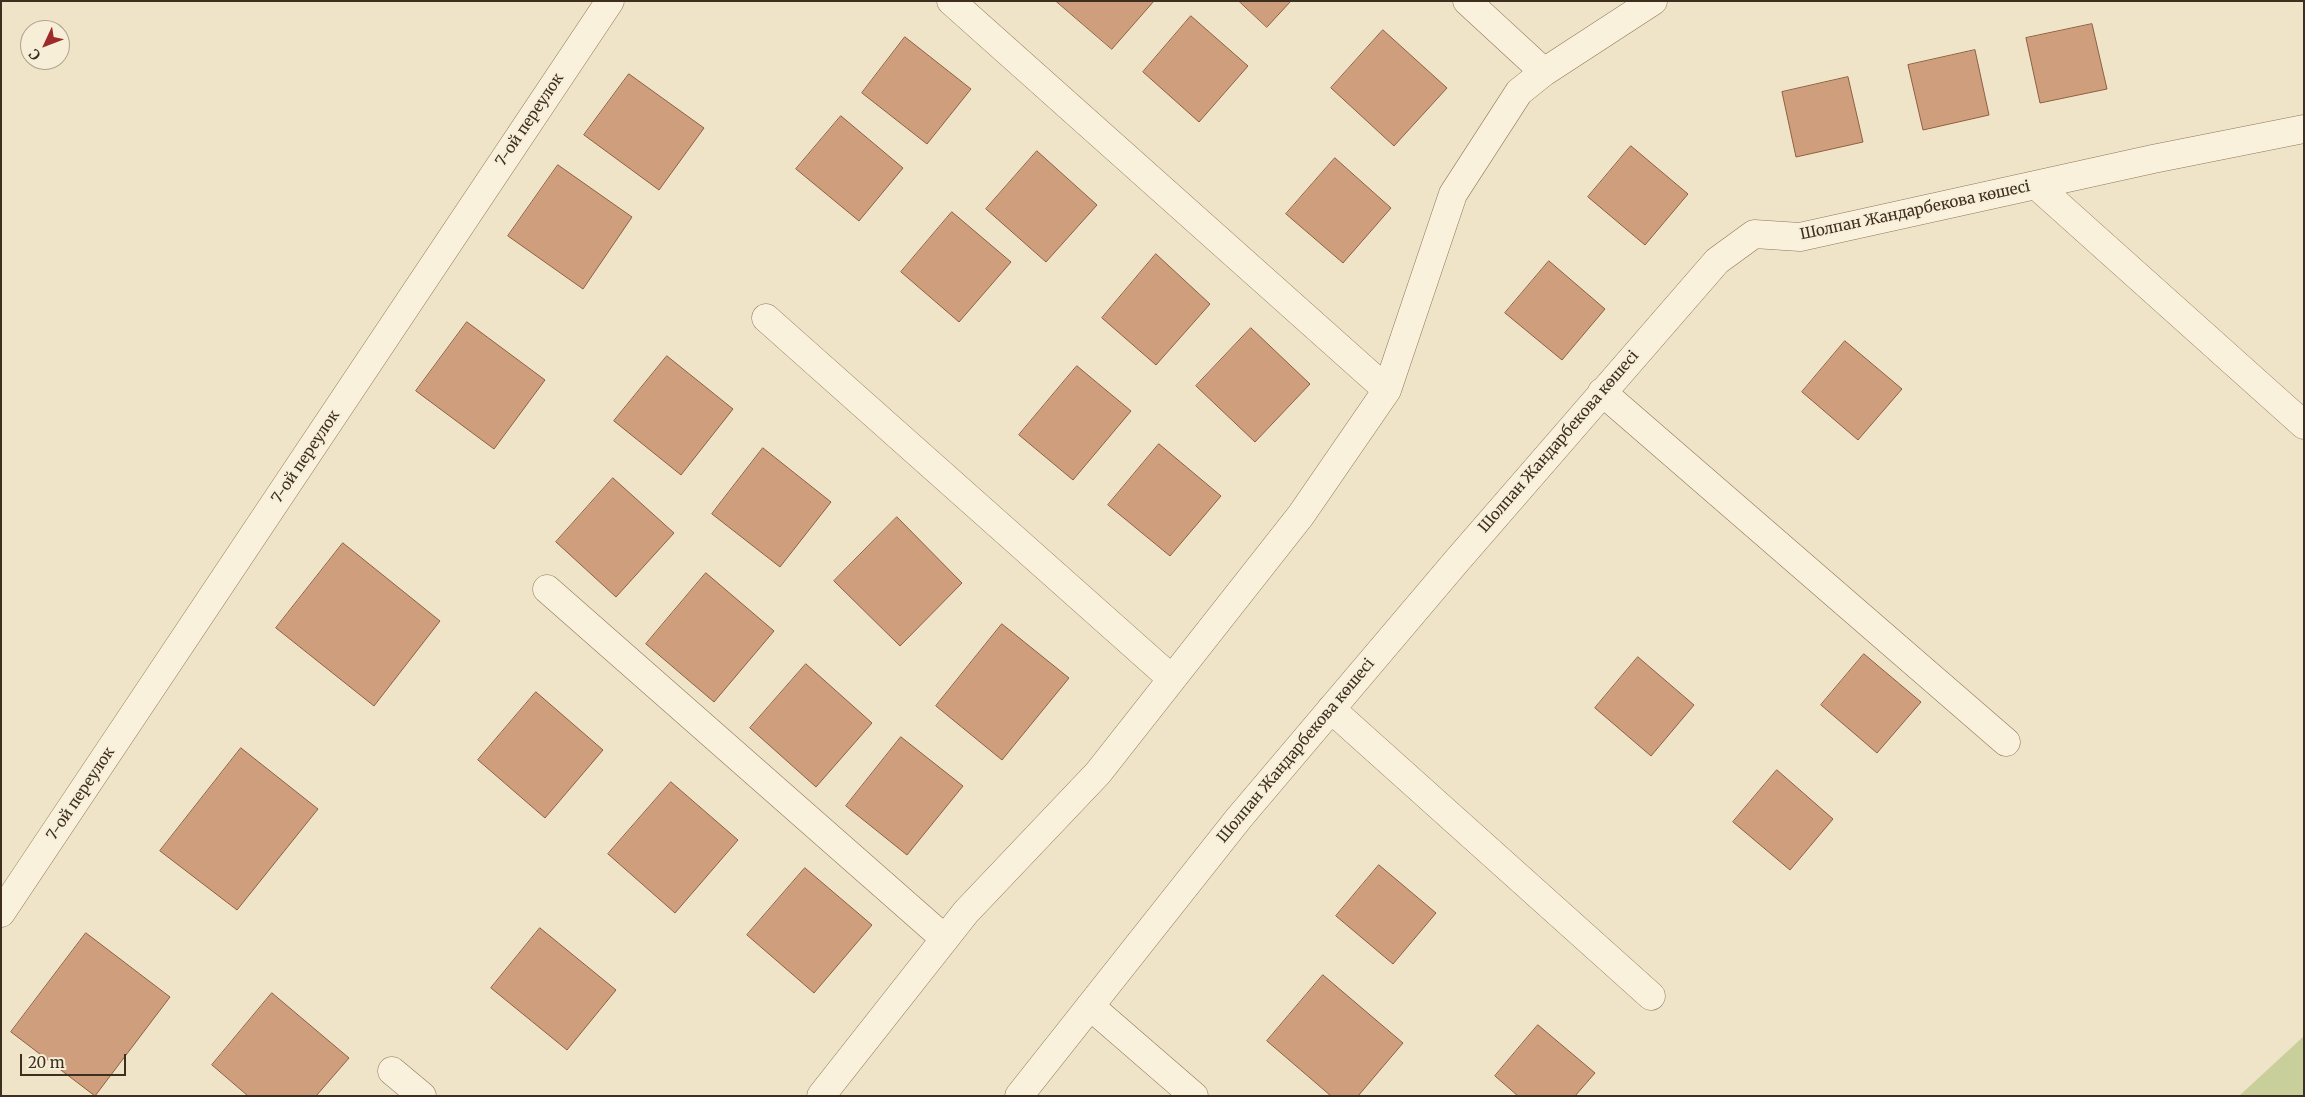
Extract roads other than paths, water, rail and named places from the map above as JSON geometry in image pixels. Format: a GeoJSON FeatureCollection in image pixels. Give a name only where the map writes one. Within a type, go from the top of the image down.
{"type":"FeatureCollection","features":[{"type":"Feature","properties":{"kind":"street","name":"7-ой переулок"},"geometry":{"type":"LineString","coordinates":[[1,913],[610,1]]}},
{"type":"Feature","properties":{"kind":"street"},"geometry":{"type":"LineString","coordinates":[[950,1],[1387,390]]}},
{"type":"Feature","properties":{"kind":"street"},"geometry":{"type":"LineString","coordinates":[[1467,1],[1544,72]]}},
{"type":"Feature","properties":{"kind":"street"},"geometry":{"type":"LineString","coordinates":[[821,1096],[966,912],[1098,773],[1301,515],[1387,390],[1453,194],[1519,92],[1544,72],[1653,1]]}},
{"type":"Feature","properties":{"kind":"street","name":"Шолпан Жандарбекова көшесі"},"geometry":{"type":"LineString","coordinates":[[1019,1096],[1239,818],[1602,392],[1717,261],[1754,234],[1800,237],[2304,129]]}},
{"type":"Feature","properties":{"kind":"street"},"geometry":{"type":"LineString","coordinates":[[2036,186],[2304,425]]}},
{"type":"Feature","properties":{"kind":"street"},"geometry":{"type":"LineString","coordinates":[[766,318],[1172,679]]}},
{"type":"Feature","properties":{"kind":"street"},"geometry":{"type":"LineString","coordinates":[[1602,392],[2006,742]]}},
{"type":"Feature","properties":{"kind":"street"},"geometry":{"type":"LineString","coordinates":[[547,589],[945,939]]}},
{"type":"Feature","properties":{"kind":"street"},"geometry":{"type":"LineString","coordinates":[[1331,709],[1651,996]]}},
{"type":"Feature","properties":{"kind":"street"},"geometry":{"type":"LineString","coordinates":[[1090,1006],[1194,1096]]}},
{"type":"Feature","properties":{"kind":"street"},"geometry":{"type":"LineString","coordinates":[[392,1071],[422,1096]]}}]}
